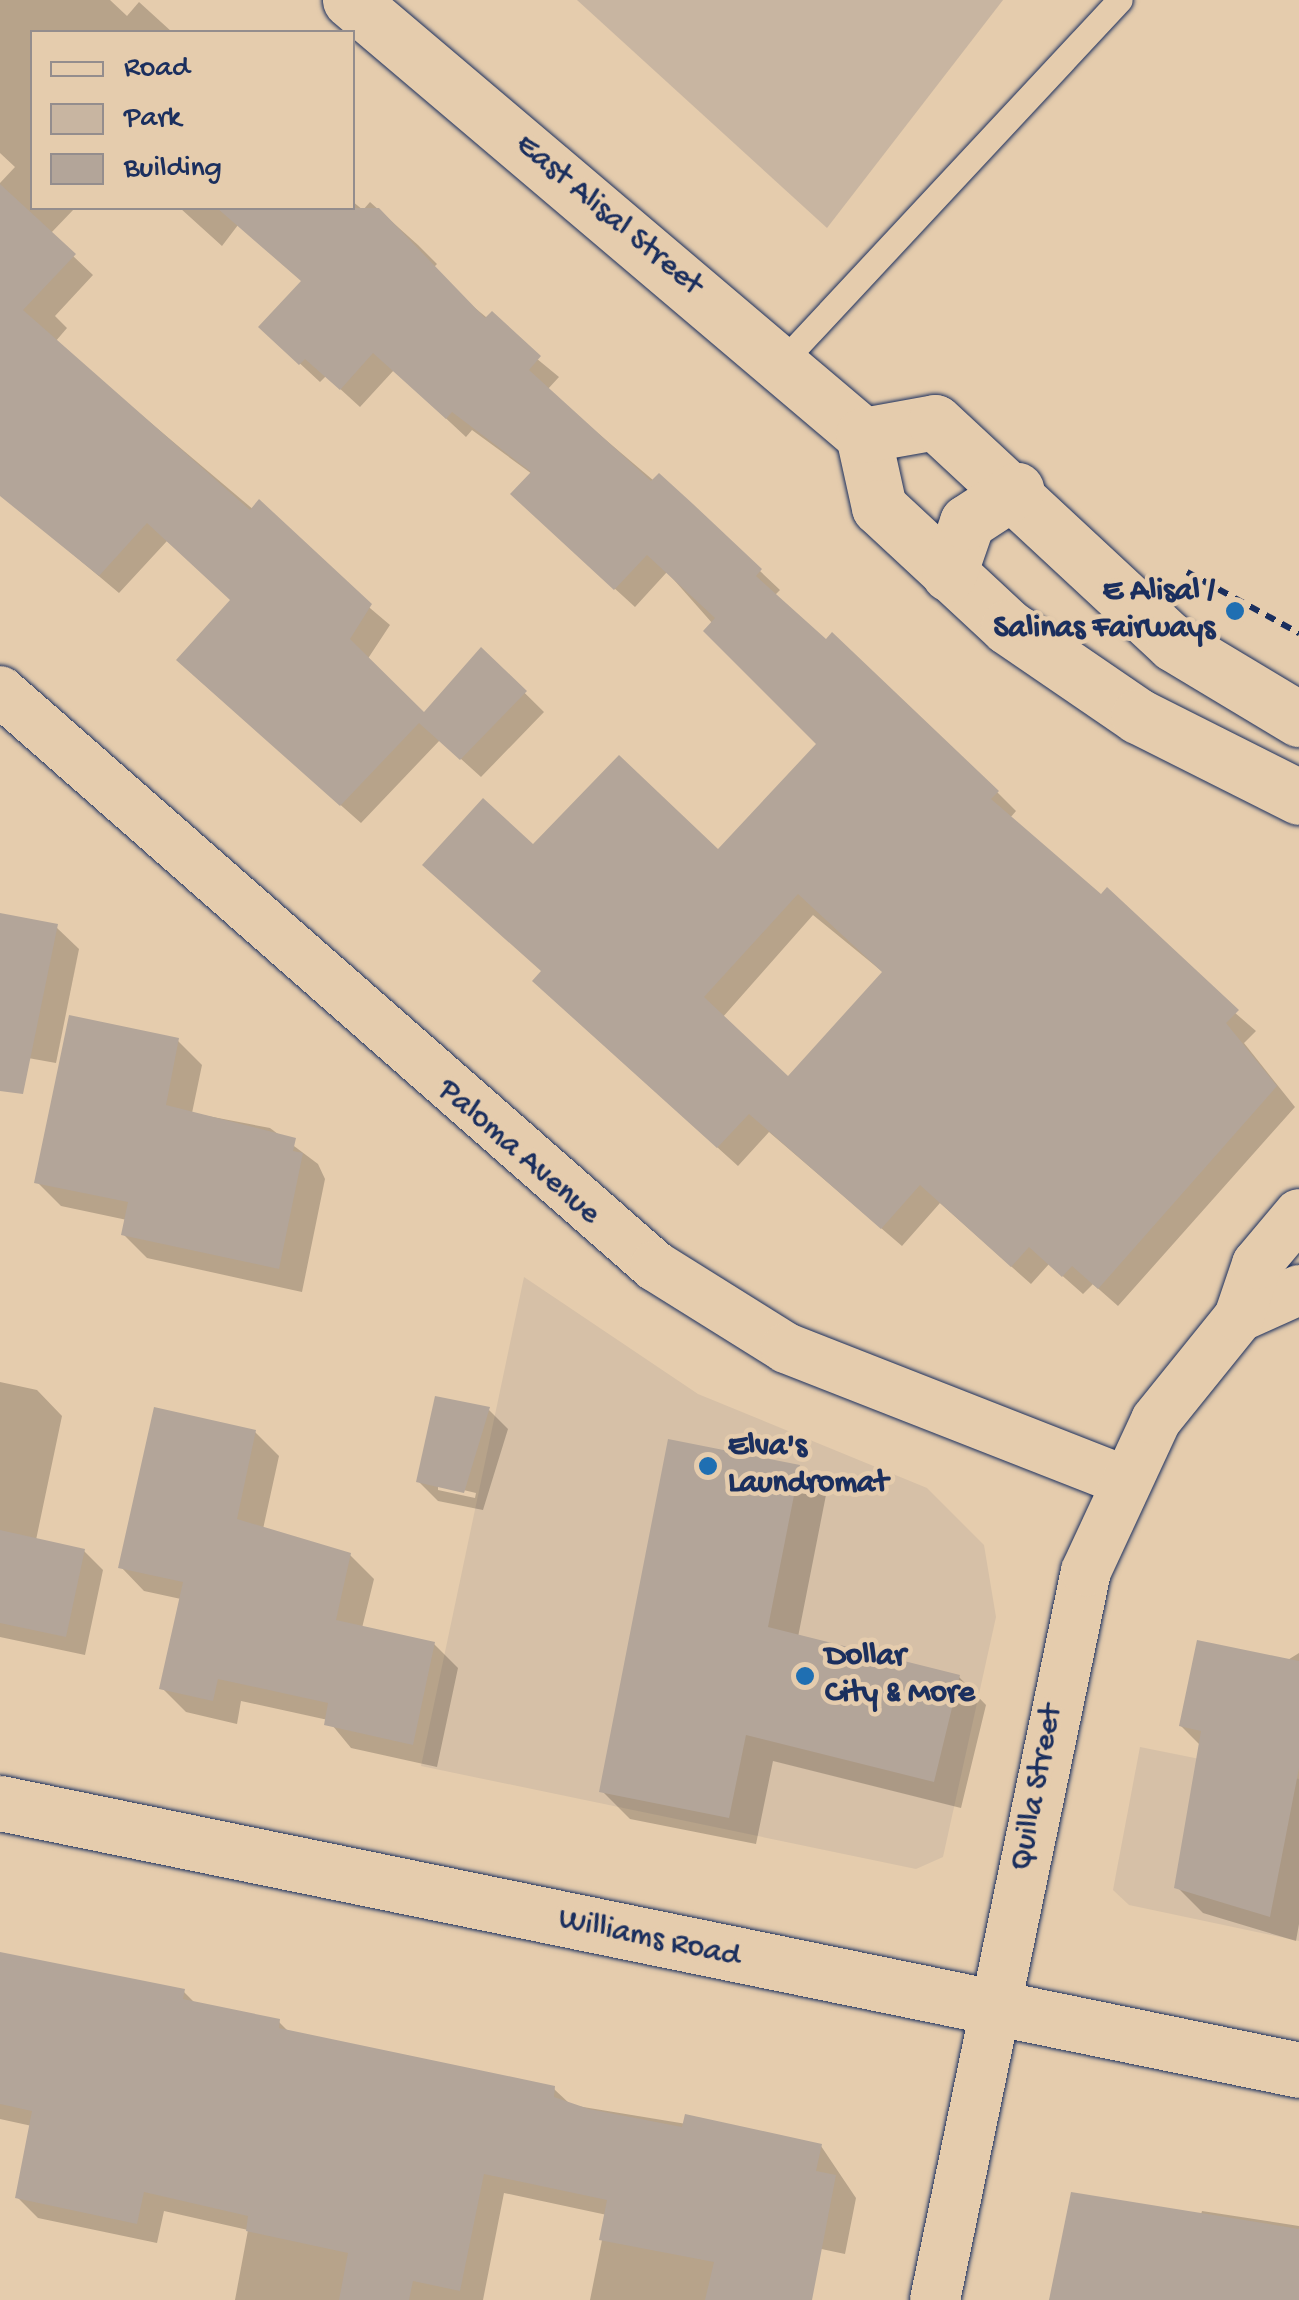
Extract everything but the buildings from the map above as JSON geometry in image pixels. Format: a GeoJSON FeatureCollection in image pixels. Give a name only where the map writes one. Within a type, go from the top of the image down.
{"type":"FeatureCollection","features":[{"type":"Feature","properties":{"kind":"street","name":"East Alisal Street"},"geometry":{"type":"LineString","coordinates":[[350,0],[782,362],[863,435]]}},
{"type":"Feature","properties":{"kind":"street"},"geometry":{"type":"LineString","coordinates":[[1299,719],[1197,662],[1016,490],[935,422],[863,435],[879,507],[949,574],[1093,690],[1299,798]]}},
{"type":"Feature","properties":{"kind":"street"},"geometry":{"type":"LineString","coordinates":[[949,574],[966,522],[1016,490]]}},
{"type":"Feature","properties":{"kind":"street","name":"Paloma Avenue"},"geometry":{"type":"LineString","coordinates":[[0,692],[655,1266],[786,1348],[1123,1480]]}},
{"type":"Feature","properties":{"kind":"street","name":"Quilla Street"},"geometry":{"type":"LineString","coordinates":[[935,2300],[996,2012],[1068,1630],[1123,1480],[1156,1420],[1239,1317],[1257,1264],[1299,1214]]}},
{"type":"Feature","properties":{"kind":"street","name":"Quilla Street"},"geometry":{"type":"LineString","coordinates":[[1239,1317],[1299,1290]]}},
{"type":"Feature","properties":{"kind":"street","name":"Williams Road"},"geometry":{"type":"LineString","coordinates":[[0,1803],[996,2012],[1299,2070]]}},
{"type":"Feature","properties":{"kind":"lane"},"geometry":{"type":"LineString","coordinates":[[782,362],[1119,0]]}},
{"type":"Feature","properties":{"kind":"path"},"geometry":{"type":"LineString","coordinates":[[1194,572],[1299,633]]}},
{"type":"Feature","properties":{"kind":"shaded area"},"geometry":{"type":"Polygon","coordinates":[[[524,1277],[698,1394],[927,1488],[984,1545],[996,1617],[943,1857],[916,1869],[421,1766],[524,1277]]]}},
{"type":"Feature","properties":{"kind":"shaded area"},"geometry":{"type":"Polygon","coordinates":[[[1140,1747],[1299,1779],[1299,1941],[1129,1905],[1113,1890],[1140,1747]]]}},
{"type":"Feature","properties":{"kind":"green space"},"geometry":{"type":"Polygon","coordinates":[[[577,0],[1003,0],[827,228],[577,0]]]}},
{"type":"Feature","properties":{"kind":"place","name":"E Alisal / Salinas Fairways"},"geometry":{"type":"Point","coordinates":[1235,611]}},
{"type":"Feature","properties":{"kind":"place","name":"Elva's Laundromat"},"geometry":{"type":"Point","coordinates":[708,1466]}},
{"type":"Feature","properties":{"kind":"place","name":"Dollar City & More"},"geometry":{"type":"Point","coordinates":[805,1676]}}]}
